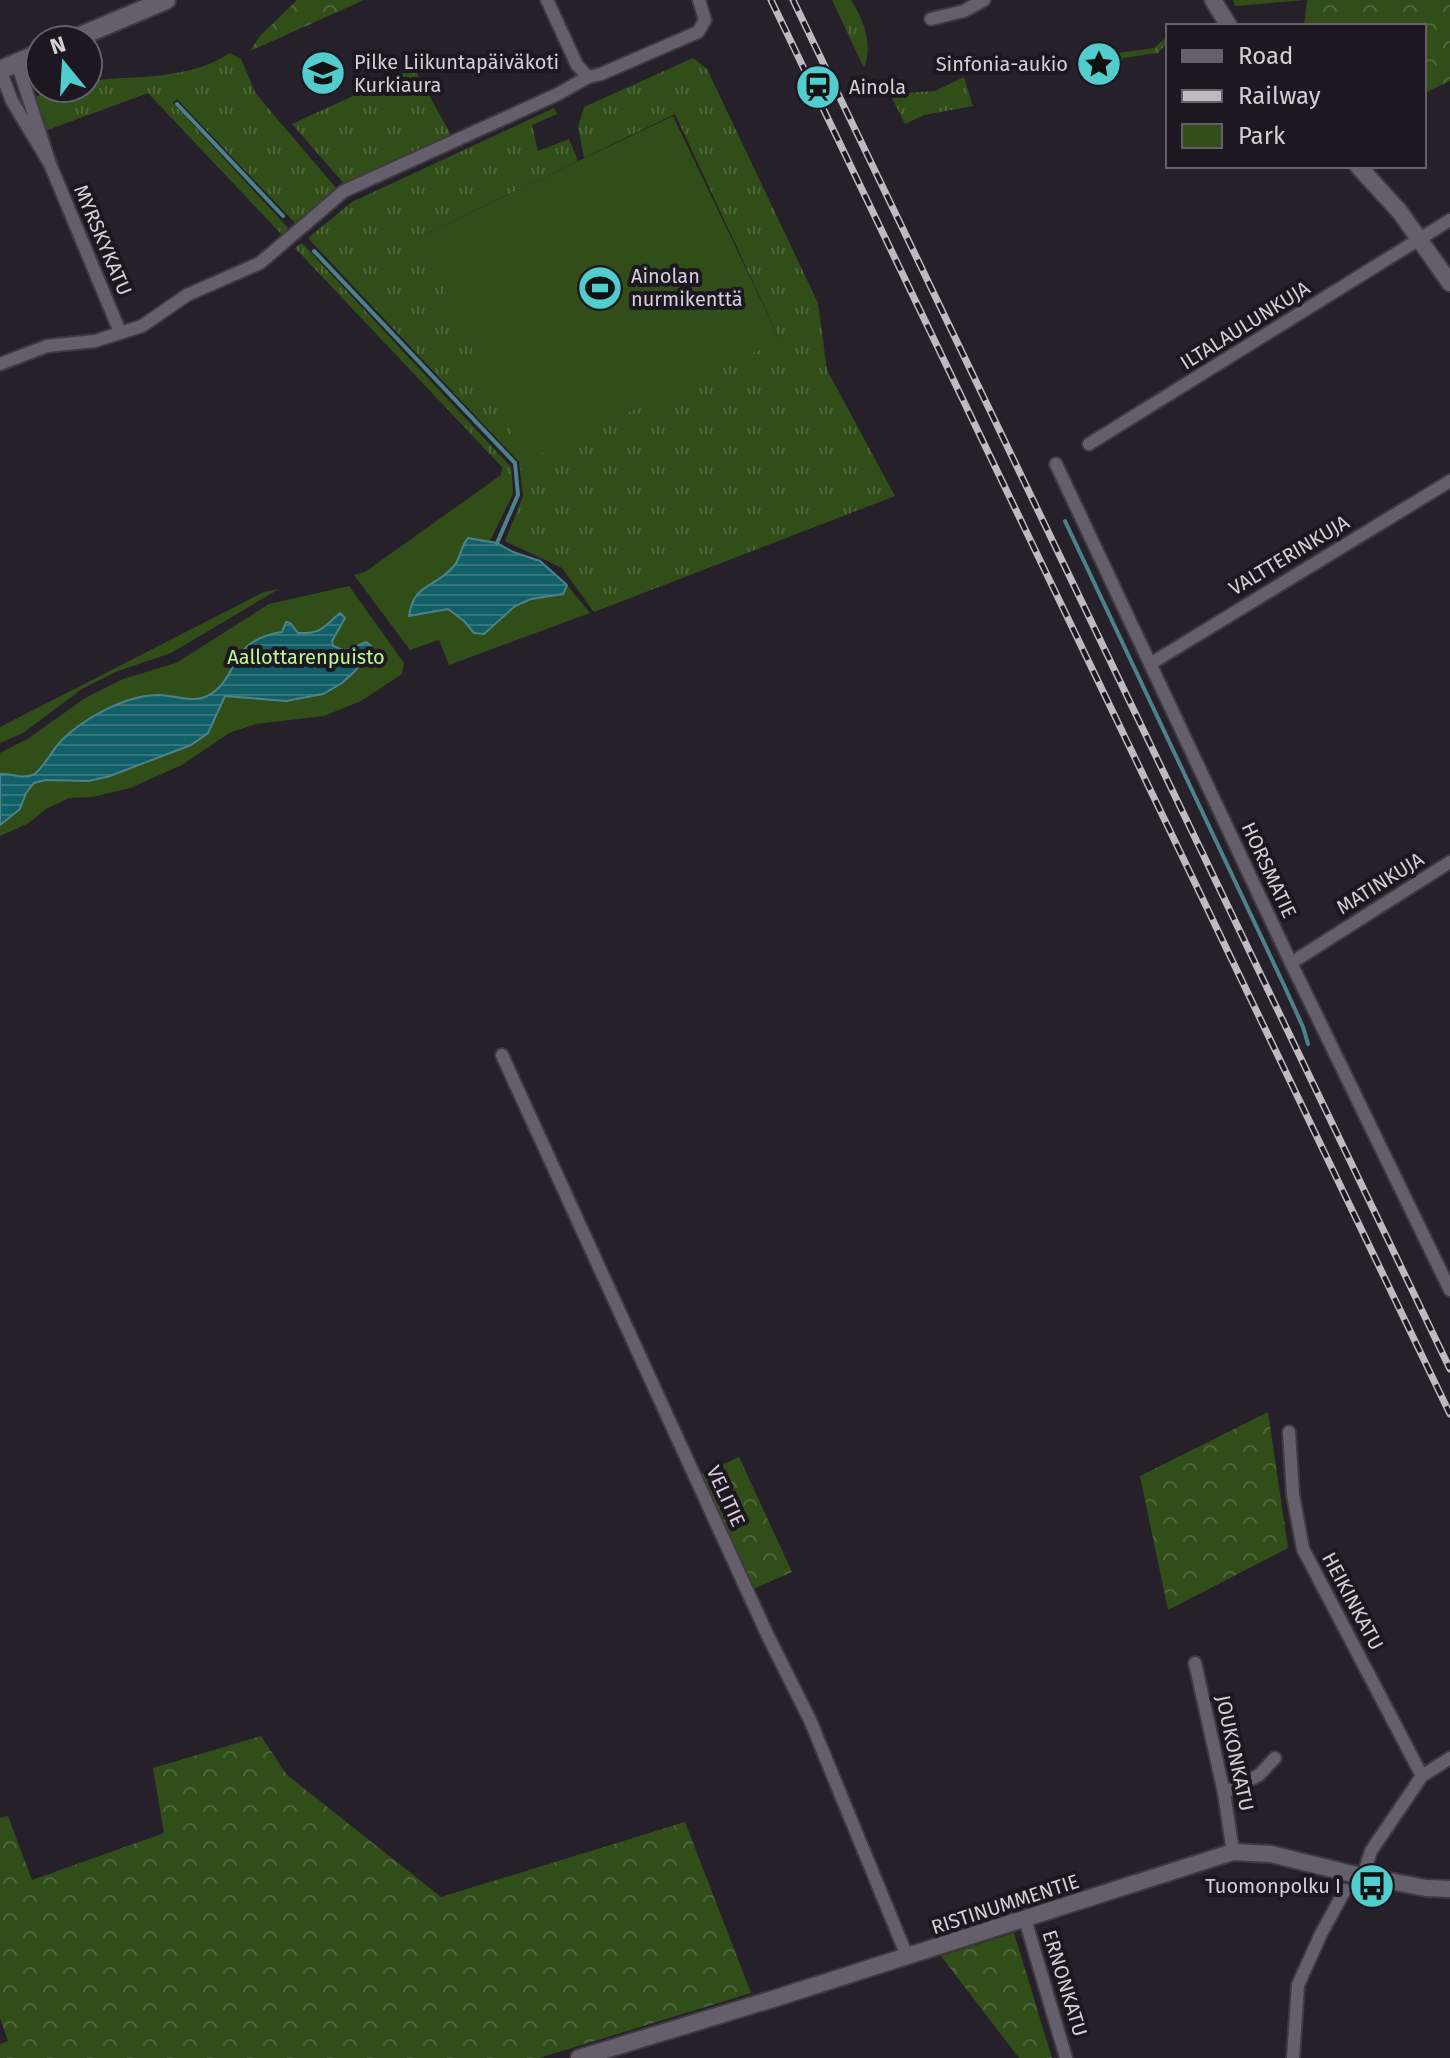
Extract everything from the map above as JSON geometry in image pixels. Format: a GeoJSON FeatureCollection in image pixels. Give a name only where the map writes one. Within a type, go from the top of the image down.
{"type":"FeatureCollection","features":[{"type":"Feature","properties":{"kind":"main road"},"geometry":{"type":"LineString","coordinates":[[104,26],[166,0]]}},
{"type":"Feature","properties":{"kind":"street"},"geometry":{"type":"LineString","coordinates":[[547,0],[577,65],[588,77]]}},
{"type":"Feature","properties":{"kind":"street"},"geometry":{"type":"LineString","coordinates":[[0,364],[47,346],[95,341],[142,326],[187,295],[260,263],[344,191],[558,94],[588,77],[698,32],[705,20],[699,0]]}},
{"type":"Feature","properties":{"kind":"street"},"geometry":{"type":"LineString","coordinates":[[931,19],[964,11],[984,0]]}},
{"type":"Feature","properties":{"kind":"street"},"geometry":{"type":"LineString","coordinates":[[1213,0],[1228,24]]}},
{"type":"Feature","properties":{"kind":"street","name":"MYRSKYKATU"},"geometry":{"type":"LineString","coordinates":[[6,67],[120,332]]}},
{"type":"Feature","properties":{"kind":"street"},"geometry":{"type":"LineString","coordinates":[[1360,168],[1421,239],[1450,283]]}},
{"type":"Feature","properties":{"kind":"street","name":"ILTALAULUNKUJA"},"geometry":{"type":"LineString","coordinates":[[1089,444],[1450,220]]}},
{"type":"Feature","properties":{"kind":"street","name":"HORSMATIE"},"geometry":{"type":"LineString","coordinates":[[1056,464],[1291,963],[1450,1290]]}},
{"type":"Feature","properties":{"kind":"street","name":"VALTTERINKUJA"},"geometry":{"type":"LineString","coordinates":[[1150,664],[1450,481]]}},
{"type":"Feature","properties":{"kind":"street","name":"MATINKUJA"},"geometry":{"type":"LineString","coordinates":[[1291,963],[1450,862]]}},
{"type":"Feature","properties":{"kind":"street","name":"VELITIE"},"geometry":{"type":"LineString","coordinates":[[502,1055],[767,1634],[810,1720],[907,1956]]}},
{"type":"Feature","properties":{"kind":"street","name":"HEIKINKATU"},"geometry":{"type":"LineString","coordinates":[[1289,1432],[1293,1495],[1303,1549],[1422,1776]]}},
{"type":"Feature","properties":{"kind":"street","name":"JOUKONKATU"},"geometry":{"type":"LineString","coordinates":[[1195,1663],[1224,1793],[1233,1852]]}},
{"type":"Feature","properties":{"kind":"street"},"geometry":{"type":"LineString","coordinates":[[1224,1793],[1259,1775],[1275,1758]]}},
{"type":"Feature","properties":{"kind":"street"},"geometry":{"type":"LineString","coordinates":[[1363,1876],[1371,1851],[1422,1776],[1450,1758]]}},
{"type":"Feature","properties":{"kind":"street","name":"RISTINUMMENTIE"},"geometry":{"type":"LineString","coordinates":[[579,2058],[1233,1852],[1271,1854],[1363,1876],[1426,1888],[1450,1889]]}},
{"type":"Feature","properties":{"kind":"street"},"geometry":{"type":"LineString","coordinates":[[1293,2058],[1298,1985],[1345,1890]]}},
{"type":"Feature","properties":{"kind":"street","name":"ERNONKATU"},"geometry":{"type":"LineString","coordinates":[[1025,1919],[1066,2058]]}},
{"type":"Feature","properties":{"kind":"green space"},"geometry":{"type":"Polygon","coordinates":[[[297,0],[364,0],[250,51],[260,36],[297,0]]]}},
{"type":"Feature","properties":{"kind":"green space"},"geometry":{"type":"Polygon","coordinates":[[[832,0],[851,0],[860,16],[868,50],[864,68],[832,0]]]}},
{"type":"Feature","properties":{"kind":"green space"},"geometry":{"type":"Polygon","coordinates":[[[1233,0],[1307,0],[1235,6],[1233,0]]]}},
{"type":"Feature","properties":{"kind":"green space"},"geometry":{"type":"Polygon","coordinates":[[[1307,0],[1450,0],[1450,81],[1426,92],[1426,24],[1304,24],[1307,0]]]}},
{"type":"Feature","properties":{"kind":"green space"},"geometry":{"type":"Polygon","coordinates":[[[1166,38],[1166,44],[1158,53],[1123,58],[1118,76],[1112,74],[1118,53],[1154,48],[1166,38]]]}},
{"type":"Feature","properties":{"kind":"green space"},"geometry":{"type":"Polygon","coordinates":[[[230,53],[241,59],[256,94],[337,189],[296,224],[177,99],[173,103],[289,229],[282,235],[148,93],[45,131],[37,104],[104,104],[104,80],[179,73],[214,62],[230,53]]]}},
{"type":"Feature","properties":{"kind":"green space"},"geometry":{"type":"Polygon","coordinates":[[[693,58],[707,69],[818,303],[827,370],[895,496],[594,612],[562,568],[505,541],[523,496],[519,462],[308,238],[352,202],[554,108],[557,114],[532,125],[538,151],[569,139],[578,161],[419,237],[780,340],[675,114],[584,158],[578,127],[584,107],[693,58]]]}},
{"type":"Feature","properties":{"kind":"green space"},"geometry":{"type":"Polygon","coordinates":[[[414,68],[451,135],[345,185],[292,124],[414,68]]]}},
{"type":"Feature","properties":{"kind":"green space"},"geometry":{"type":"Polygon","coordinates":[[[964,77],[973,106],[924,115],[905,124],[890,94],[935,91],[964,77]]]}},
{"type":"Feature","properties":{"kind":"green space","name":"Ainolan nurmikenttä"},"geometry":{"type":"Polygon","coordinates":[[[673,116],[780,340],[526,461],[419,237],[673,116]]]}},
{"type":"Feature","properties":{"kind":"green space"},"geometry":{"type":"Polygon","coordinates":[[[302,243],[511,467],[512,475],[501,475],[502,467],[295,248],[302,243]]]}},
{"type":"Feature","properties":{"kind":"green space"},"geometry":{"type":"Polygon","coordinates":[[[501,475],[512,475],[513,494],[490,541],[468,538],[454,566],[415,597],[409,616],[448,609],[474,632],[514,606],[531,599],[563,594],[567,585],[590,613],[449,665],[439,640],[410,650],[354,575],[365,572],[501,475]]]}},
{"type":"Feature","properties":{"kind":"green space","name":"Aallottarenpuisto"},"geometry":{"type":"Polygon","coordinates":[[[349,586],[404,663],[402,674],[361,701],[324,716],[256,724],[229,733],[182,765],[130,788],[93,797],[69,798],[46,809],[29,823],[0,836],[0,753],[29,738],[85,698],[123,679],[176,663],[269,604],[349,586]]]}},
{"type":"Feature","properties":{"kind":"green space"},"geometry":{"type":"Polygon","coordinates":[[[279,589],[171,653],[118,671],[82,689],[23,733],[0,743],[0,727],[264,592],[279,589]]]}},
{"type":"Feature","properties":{"kind":"green space"},"geometry":{"type":"Polygon","coordinates":[[[1268,1412],[1288,1548],[1168,1610],[1140,1476],[1268,1412]]]}},
{"type":"Feature","properties":{"kind":"green space"},"geometry":{"type":"Polygon","coordinates":[[[739,1457],[792,1572],[751,1590],[698,1476],[739,1457]]]}},
{"type":"Feature","properties":{"kind":"green space"},"geometry":{"type":"Polygon","coordinates":[[[261,1736],[287,1775],[441,1897],[685,1822],[751,1993],[539,2058],[0,2058],[0,2044],[8,2041],[0,2018],[0,1818],[8,1816],[32,1880],[164,1833],[153,1768],[261,1736]]]}},
{"type":"Feature","properties":{"kind":"green space"},"geometry":{"type":"Polygon","coordinates":[[[1014,1933],[1052,2058],[1019,2058],[941,1956],[1014,1933]]]}},
{"type":"Feature","properties":{"kind":"water"},"geometry":{"type":"Polygon","coordinates":[[[468,538],[497,543],[540,561],[567,585],[563,594],[531,599],[515,606],[484,634],[474,633],[448,609],[409,616],[415,597],[454,566],[468,538]]]}},
{"type":"Feature","properties":{"kind":"water"},"geometry":{"type":"Polygon","coordinates":[[[340,613],[345,618],[332,641],[333,646],[345,651],[366,642],[371,646],[370,653],[342,683],[323,694],[286,701],[225,696],[208,733],[191,745],[110,776],[89,781],[46,780],[34,783],[20,809],[0,825],[0,774],[35,774],[58,744],[93,716],[144,696],[205,697],[217,690],[242,652],[264,637],[282,632],[286,622],[298,633],[318,631],[340,613]]]}},
{"type":"Feature","properties":{"kind":"waterway"},"geometry":{"type":"LineString","coordinates":[[177,104],[283,216]]}},
{"type":"Feature","properties":{"kind":"waterway"},"geometry":{"type":"LineString","coordinates":[[314,251],[515,463],[518,495],[497,543]]}},
{"type":"Feature","properties":{"kind":"waterway"},"geometry":{"type":"LineString","coordinates":[[1065,521],[1283,983],[1308,1044]]}},
{"type":"Feature","properties":{"kind":"railway"},"geometry":{"type":"LineString","coordinates":[[771,0],[1450,1414]]}},
{"type":"Feature","properties":{"kind":"railway"},"geometry":{"type":"LineString","coordinates":[[793,0],[1450,1369]]}},
{"type":"Feature","properties":{"kind":"place","name":"Sinfonia-aukio"},"geometry":{"type":"Point","coordinates":[1099,64]}},
{"type":"Feature","properties":{"kind":"place","name":"Pilke Liikuntapäiväkoti Kurkiaura"},"geometry":{"type":"Point","coordinates":[323,73]}},
{"type":"Feature","properties":{"kind":"place","name":"Ainola"},"geometry":{"type":"Point","coordinates":[818,87]}},
{"type":"Feature","properties":{"kind":"place","name":"Ainolan nurmikenttä"},"geometry":{"type":"Point","coordinates":[600,288]}},
{"type":"Feature","properties":{"kind":"place","name":"Tuomonpolku I"},"geometry":{"type":"Point","coordinates":[1372,1886]}}]}
